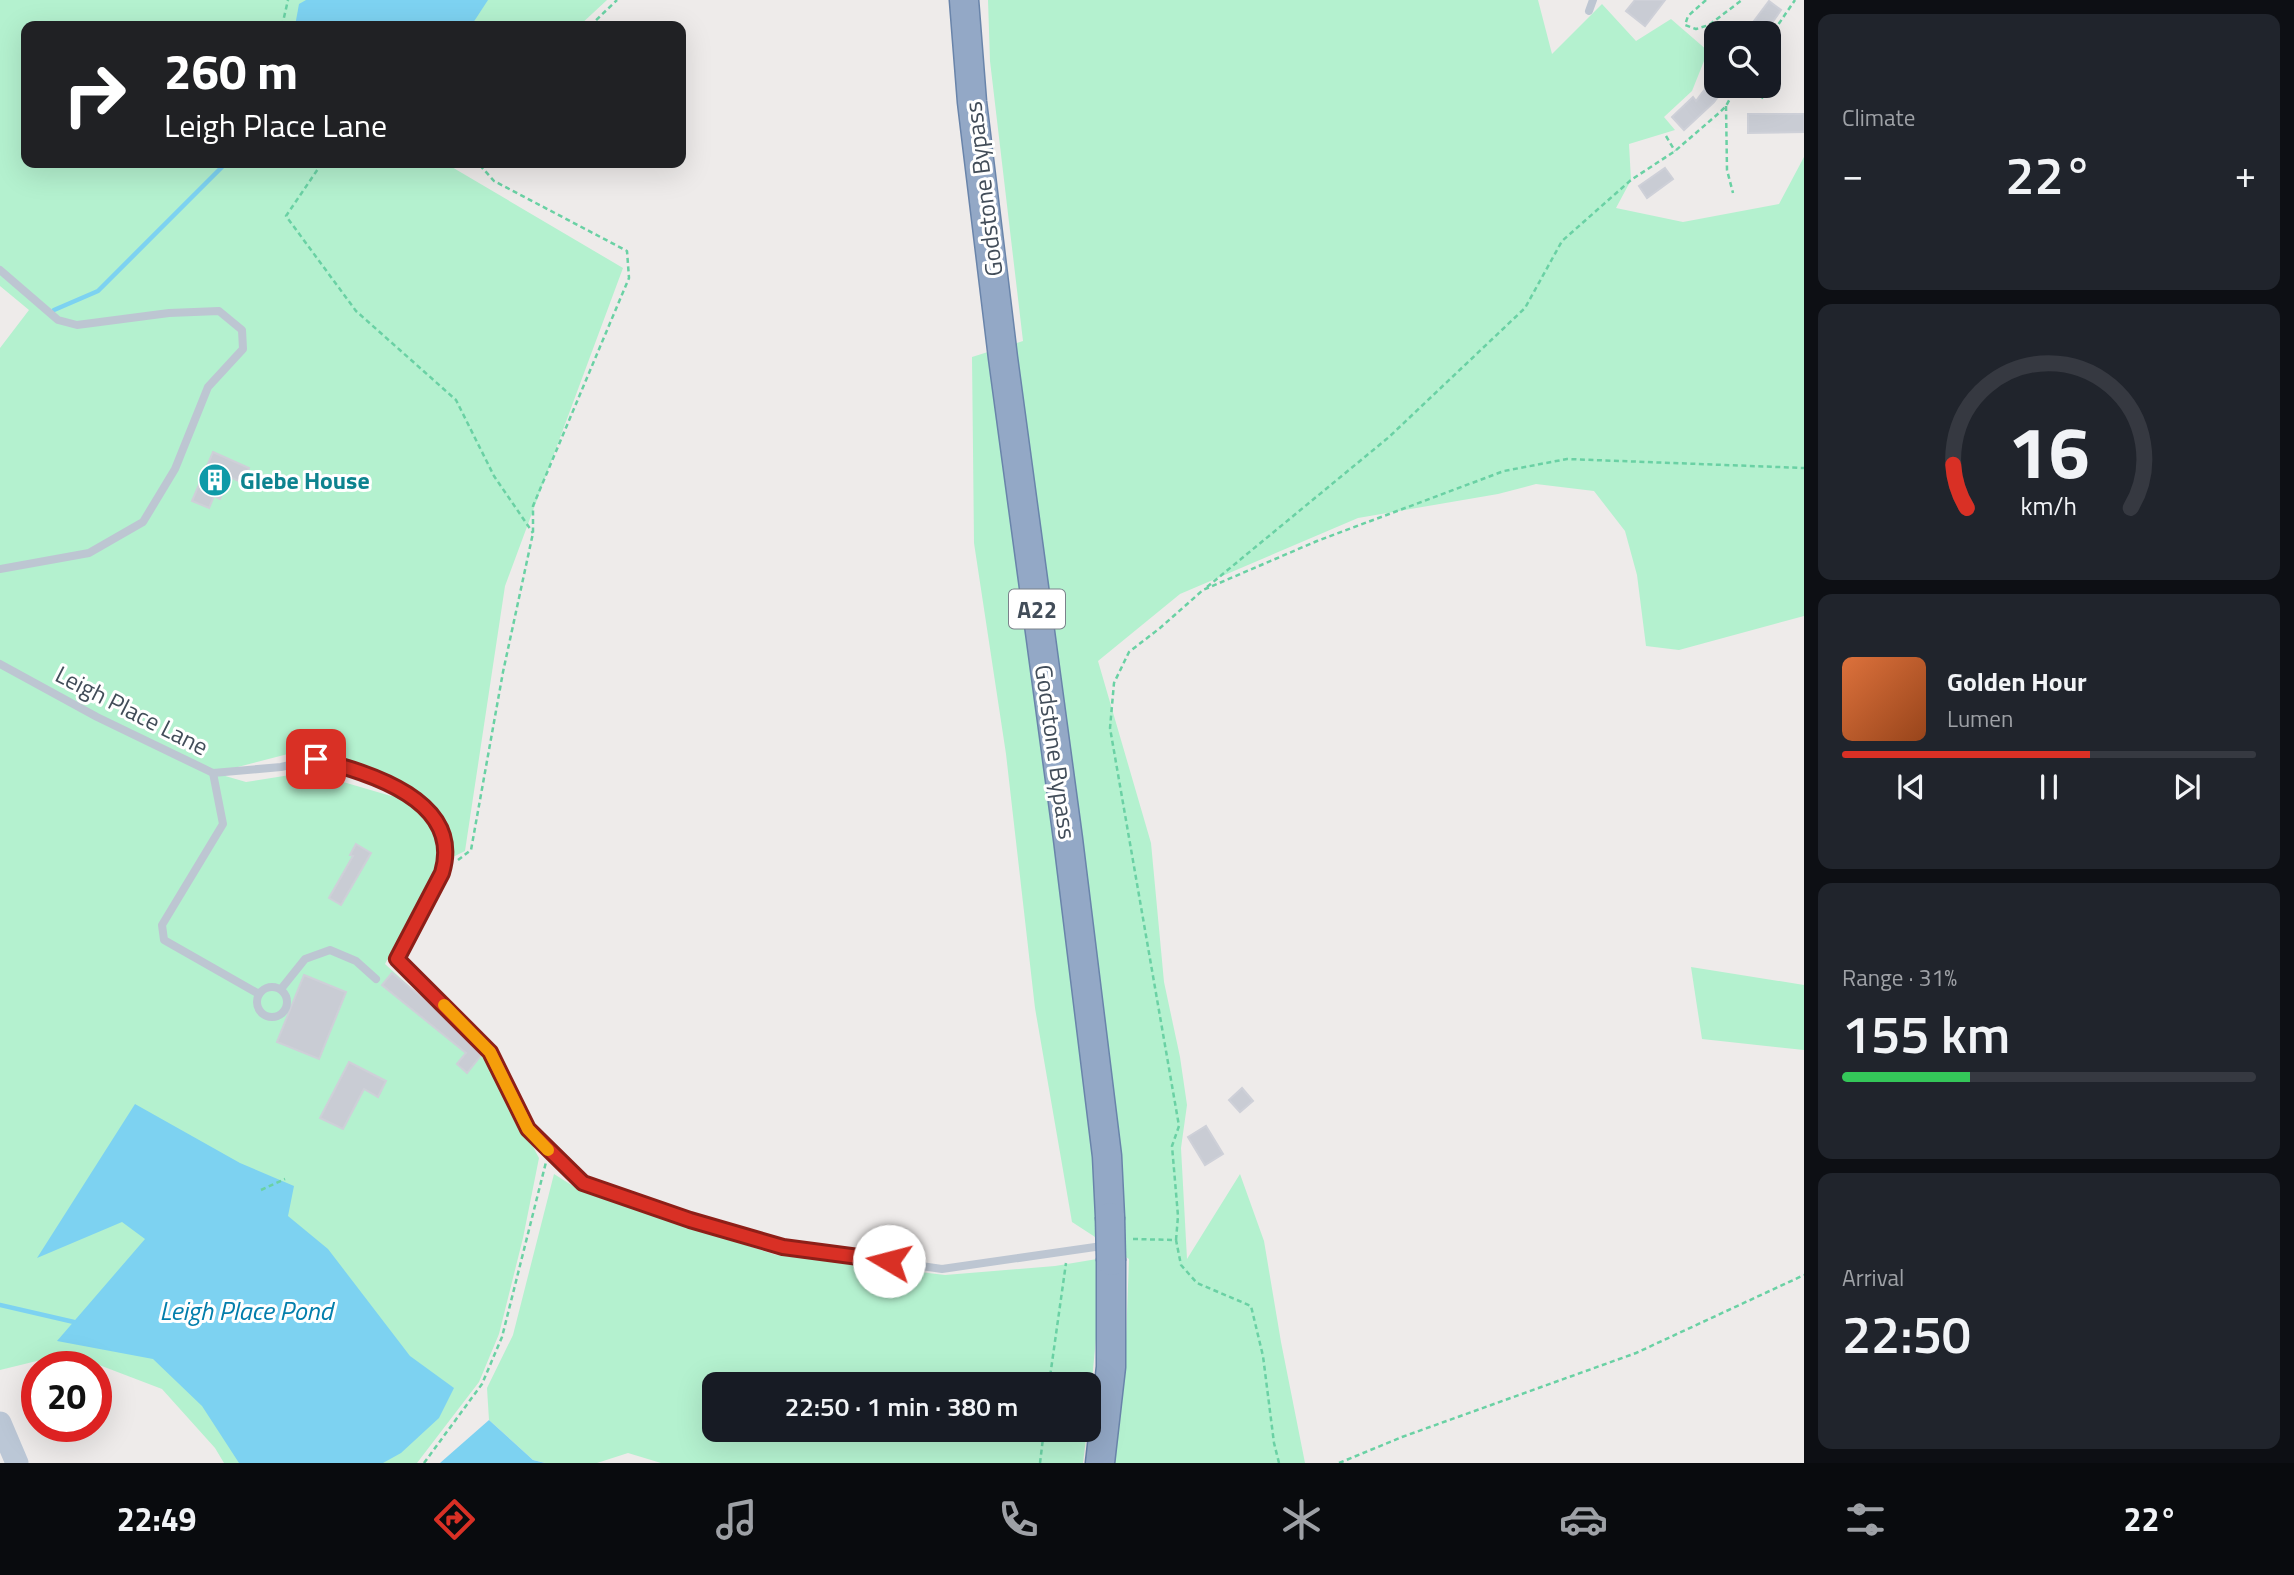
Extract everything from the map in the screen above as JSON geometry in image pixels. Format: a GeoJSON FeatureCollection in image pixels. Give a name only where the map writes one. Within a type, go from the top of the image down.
{"type":"FeatureCollection","features":[{"type":"Feature","properties":{"kind":"highway","name":"Godstone Bypass"},"geometry":{"type":"LineString","coordinates":[[964,0],[972,102],[1003,359],[1068,839],[1107,1156],[1110,1217],[1103,1254],[1111,1367],[1100,1463]]}},
{"type":"Feature","properties":{"kind":"main road"},"geometry":{"type":"LineString","coordinates":[[1,1425],[17,1463]]}},
{"type":"Feature","properties":{"kind":"lane"},"geometry":{"type":"LineString","coordinates":[[1588,11],[1593,0]]}},
{"type":"Feature","properties":{"kind":"lane"},"geometry":{"type":"LineString","coordinates":[[0,270],[58,320],[77,325],[169,313],[219,311],[242,330],[243,349],[208,387],[175,469],[143,522],[89,553],[0,569]]}},
{"type":"Feature","properties":{"kind":"lane","name":"Leigh Place Lane"},"geometry":{"type":"LineString","coordinates":[[0,664],[97,717],[213,772],[281,767],[316,759],[355,769],[407,791],[441,827],[446,858],[442,873],[397,959],[490,1052],[528,1129],[583,1183],[690,1220],[783,1247],[942,1269],[1068,1249],[1103,1254]]}},
{"type":"Feature","properties":{"kind":"lane"},"geometry":{"type":"LineString","coordinates":[[213,772],[223,824],[162,925],[164,940],[259,994]]}},
{"type":"Feature","properties":{"kind":"lane"},"geometry":{"type":"LineString","coordinates":[[281,989],[305,959],[330,950],[356,961],[376,979]]}},
{"type":"Feature","properties":{"kind":"lane"},"geometry":{"type":"LineString","coordinates":[[268,987],[281,989],[287,998],[287,1008],[273,1018],[263,1014],[257,1003],[259,994],[268,987]]}},
{"type":"Feature","properties":{"kind":"path"},"geometry":{"type":"LineString","coordinates":[[283,21],[288,0]]}},
{"type":"Feature","properties":{"kind":"path"},"geometry":{"type":"LineString","coordinates":[[595,21],[617,0]]}},
{"type":"Feature","properties":{"kind":"path"},"geometry":{"type":"LineString","coordinates":[[1706,0],[1688,16],[1685,25],[1696,29],[1709,24],[1742,0]]}},
{"type":"Feature","properties":{"kind":"path"},"geometry":{"type":"LineString","coordinates":[[1781,21],[1795,0]]}},
{"type":"Feature","properties":{"kind":"path"},"geometry":{"type":"LineString","coordinates":[[1279,1463],[1263,1356],[1251,1306],[1197,1283],[1181,1265],[1176,1240],[1178,1216],[1172,1146],[1179,1126],[1111,728],[1114,683],[1129,652],[1389,436],[1525,308],[1562,241],[1631,180],[1675,151],[1726,106],[1730,98]]}},
{"type":"Feature","properties":{"kind":"path"},"geometry":{"type":"LineString","coordinates":[[1726,106],[1727,170],[1733,193]]}},
{"type":"Feature","properties":{"kind":"path"},"geometry":{"type":"LineString","coordinates":[[1666,136],[1675,151]]}},
{"type":"Feature","properties":{"kind":"path"},"geometry":{"type":"LineString","coordinates":[[319,168],[286,216],[356,311],[456,400],[494,476],[533,533]]}},
{"type":"Feature","properties":{"kind":"path"},"geometry":{"type":"LineString","coordinates":[[442,873],[471,850],[503,672],[533,533],[533,506],[629,278],[626,250],[494,181],[482,168]]}},
{"type":"Feature","properties":{"kind":"path"},"geometry":{"type":"LineString","coordinates":[[1203,590],[1317,541],[1504,471],[1567,459],[1804,468]]}},
{"type":"Feature","properties":{"kind":"path"},"geometry":{"type":"LineString","coordinates":[[426,1463],[482,1384],[502,1337],[549,1150]]}},
{"type":"Feature","properties":{"kind":"path"},"geometry":{"type":"LineString","coordinates":[[261,1190],[285,1179]]}},
{"type":"Feature","properties":{"kind":"path"},"geometry":{"type":"LineString","coordinates":[[1133,1239],[1176,1240]]}},
{"type":"Feature","properties":{"kind":"path"},"geometry":{"type":"LineString","coordinates":[[1051,1372],[1068,1249]]}},
{"type":"Feature","properties":{"kind":"path"},"geometry":{"type":"LineString","coordinates":[[1339,1463],[1402,1437],[1636,1353],[1804,1275]]}},
{"type":"Feature","properties":{"kind":"path"},"geometry":{"type":"LineString","coordinates":[[1040,1463],[1043,1442]]}},
{"type":"Feature","properties":{"kind":"green space"},"geometry":{"type":"Polygon","coordinates":[[[0,0],[607,0],[584,21],[21,21],[21,168],[453,168],[623,268],[505,586],[465,851],[437,865],[385,964],[484,1054],[539,1158],[523,1238],[499,1334],[479,1382],[417,1463],[224,1463],[215,1448],[162,1389],[112,1370],[112,1351],[21,1351],[21,1365],[0,1370],[0,348],[29,310],[0,286],[0,0]],[[311,748],[215,773],[246,782],[309,772],[391,796],[402,789],[311,748]]]}},
{"type":"Feature","properties":{"kind":"green space"},"geometry":{"type":"Polygon","coordinates":[[[988,0],[1538,0],[1552,54],[1602,4],[1636,41],[1671,19],[1704,48],[1704,61],[1692,91],[1664,117],[1675,130],[1629,144],[1631,180],[1616,208],[1683,222],[1779,204],[1804,157],[1804,616],[1679,650],[1646,646],[1637,575],[1625,531],[1594,491],[1536,484],[1498,494],[1358,518],[1180,594],[1098,661],[1151,843],[1164,982],[1187,1105],[1181,1148],[1187,1259],[1240,1174],[1264,1241],[1305,1463],[1113,1463],[1125,1368],[1129,1259],[1072,1222],[1035,1008],[1006,754],[974,543],[972,357],[1023,341],[990,61],[988,0]]]}},
{"type":"Feature","properties":{"kind":"green space"},"geometry":{"type":"Polygon","coordinates":[[[1691,967],[1804,985],[1804,1050],[1702,1039],[1691,967]]]}},
{"type":"Feature","properties":{"kind":"green space"},"geometry":{"type":"Polygon","coordinates":[[[554,1174],[581,1191],[776,1255],[945,1275],[1055,1266],[1097,1259],[1098,1318],[1093,1372],[702,1372],[702,1442],[1086,1442],[1083,1463],[661,1463],[628,1453],[597,1463],[545,1463],[533,1460],[489,1420],[487,1388],[513,1335],[554,1174]]]}},
{"type":"Feature","properties":{"kind":"water"},"geometry":{"type":"Polygon","coordinates":[[[306,0],[488,0],[474,21],[296,21],[299,4],[306,0]]]}},
{"type":"Feature","properties":{"kind":"water","name":"Leigh Place Pond"},"geometry":{"type":"Polygon","coordinates":[[[135,1104],[240,1163],[294,1186],[288,1216],[328,1249],[410,1356],[454,1388],[439,1418],[401,1453],[383,1463],[239,1463],[202,1406],[153,1359],[57,1341],[145,1239],[122,1222],[37,1258],[135,1104]]]}},
{"type":"Feature","properties":{"kind":"water"},"geometry":{"type":"Polygon","coordinates":[[[489,1420],[533,1460],[545,1463],[440,1463],[489,1420]]]}},
{"type":"Feature","properties":{"kind":"building"},"geometry":{"type":"Polygon","coordinates":[[[1635,0],[1665,0],[1645,26],[1626,11],[1635,0]]]}},
{"type":"Feature","properties":{"kind":"building"},"geometry":{"type":"Polygon","coordinates":[[[1769,1],[1781,10],[1773,21],[1754,21],[1769,1]]]}},
{"type":"Feature","properties":{"kind":"building"},"geometry":{"type":"Polygon","coordinates":[[[1704,90],[1704,98],[1717,98],[1684,130],[1672,117],[1693,97],[1696,101],[1704,90]]]}},
{"type":"Feature","properties":{"kind":"building"},"geometry":{"type":"Polygon","coordinates":[[[1748,114],[1804,114],[1804,132],[1748,133],[1748,114]]]}},
{"type":"Feature","properties":{"kind":"building"},"geometry":{"type":"Polygon","coordinates":[[[1665,168],[1673,179],[1647,198],[1639,186],[1665,168]]]}},
{"type":"Feature","properties":{"kind":"building","name":"Glebe House"},"geometry":{"type":"Polygon","coordinates":[[[213,452],[249,468],[243,483],[230,477],[220,499],[214,496],[209,508],[192,501],[213,452]]]}},
{"type":"Feature","properties":{"kind":"building"},"geometry":{"type":"Polygon","coordinates":[[[356,844],[371,853],[341,905],[329,898],[353,856],[350,855],[356,844]]]}},
{"type":"Feature","properties":{"kind":"building"},"geometry":{"type":"Polygon","coordinates":[[[392,973],[441,1013],[482,1054],[467,1073],[457,1064],[466,1053],[382,985],[392,973]]]}},
{"type":"Feature","properties":{"kind":"building"},"geometry":{"type":"Polygon","coordinates":[[[304,975],[346,992],[319,1059],[277,1042],[304,975]]]}},
{"type":"Feature","properties":{"kind":"building"},"geometry":{"type":"Polygon","coordinates":[[[349,1062],[386,1081],[378,1097],[364,1089],[343,1129],[320,1118],[349,1062]]]}},
{"type":"Feature","properties":{"kind":"building"},"geometry":{"type":"Polygon","coordinates":[[[1242,1088],[1253,1101],[1240,1112],[1229,1100],[1242,1088]]]}},
{"type":"Feature","properties":{"kind":"building"},"geometry":{"type":"Polygon","coordinates":[[[1206,1126],[1223,1154],[1205,1165],[1188,1137],[1206,1126]]]}},
{"type":"Feature","properties":{"kind":"waterway"},"geometry":{"type":"LineString","coordinates":[[54,310],[98,291],[221,168]]}},
{"type":"Feature","properties":{"kind":"waterway"},"geometry":{"type":"LineString","coordinates":[[0,1305],[74,1322]]}},
{"type":"Feature","properties":{"kind":"slow traffic"},"geometry":{"type":"LineString","coordinates":[[444,1005],[490,1052],[528,1129],[548,1150]]}},
{"type":"Feature","properties":{"kind":"place","name":"Glebe House"},"geometry":{"type":"Point","coordinates":[215,480]}},
{"type":"Feature","properties":{"kind":"route"},"geometry":{"type":"LineString","coordinates":[[316,759],[355,769],[407,791],[441,827],[446,850],[442,873],[397,959],[490,1052],[528,1129],[583,1183],[690,1220],[783,1247],[889,1261]]}}]}
